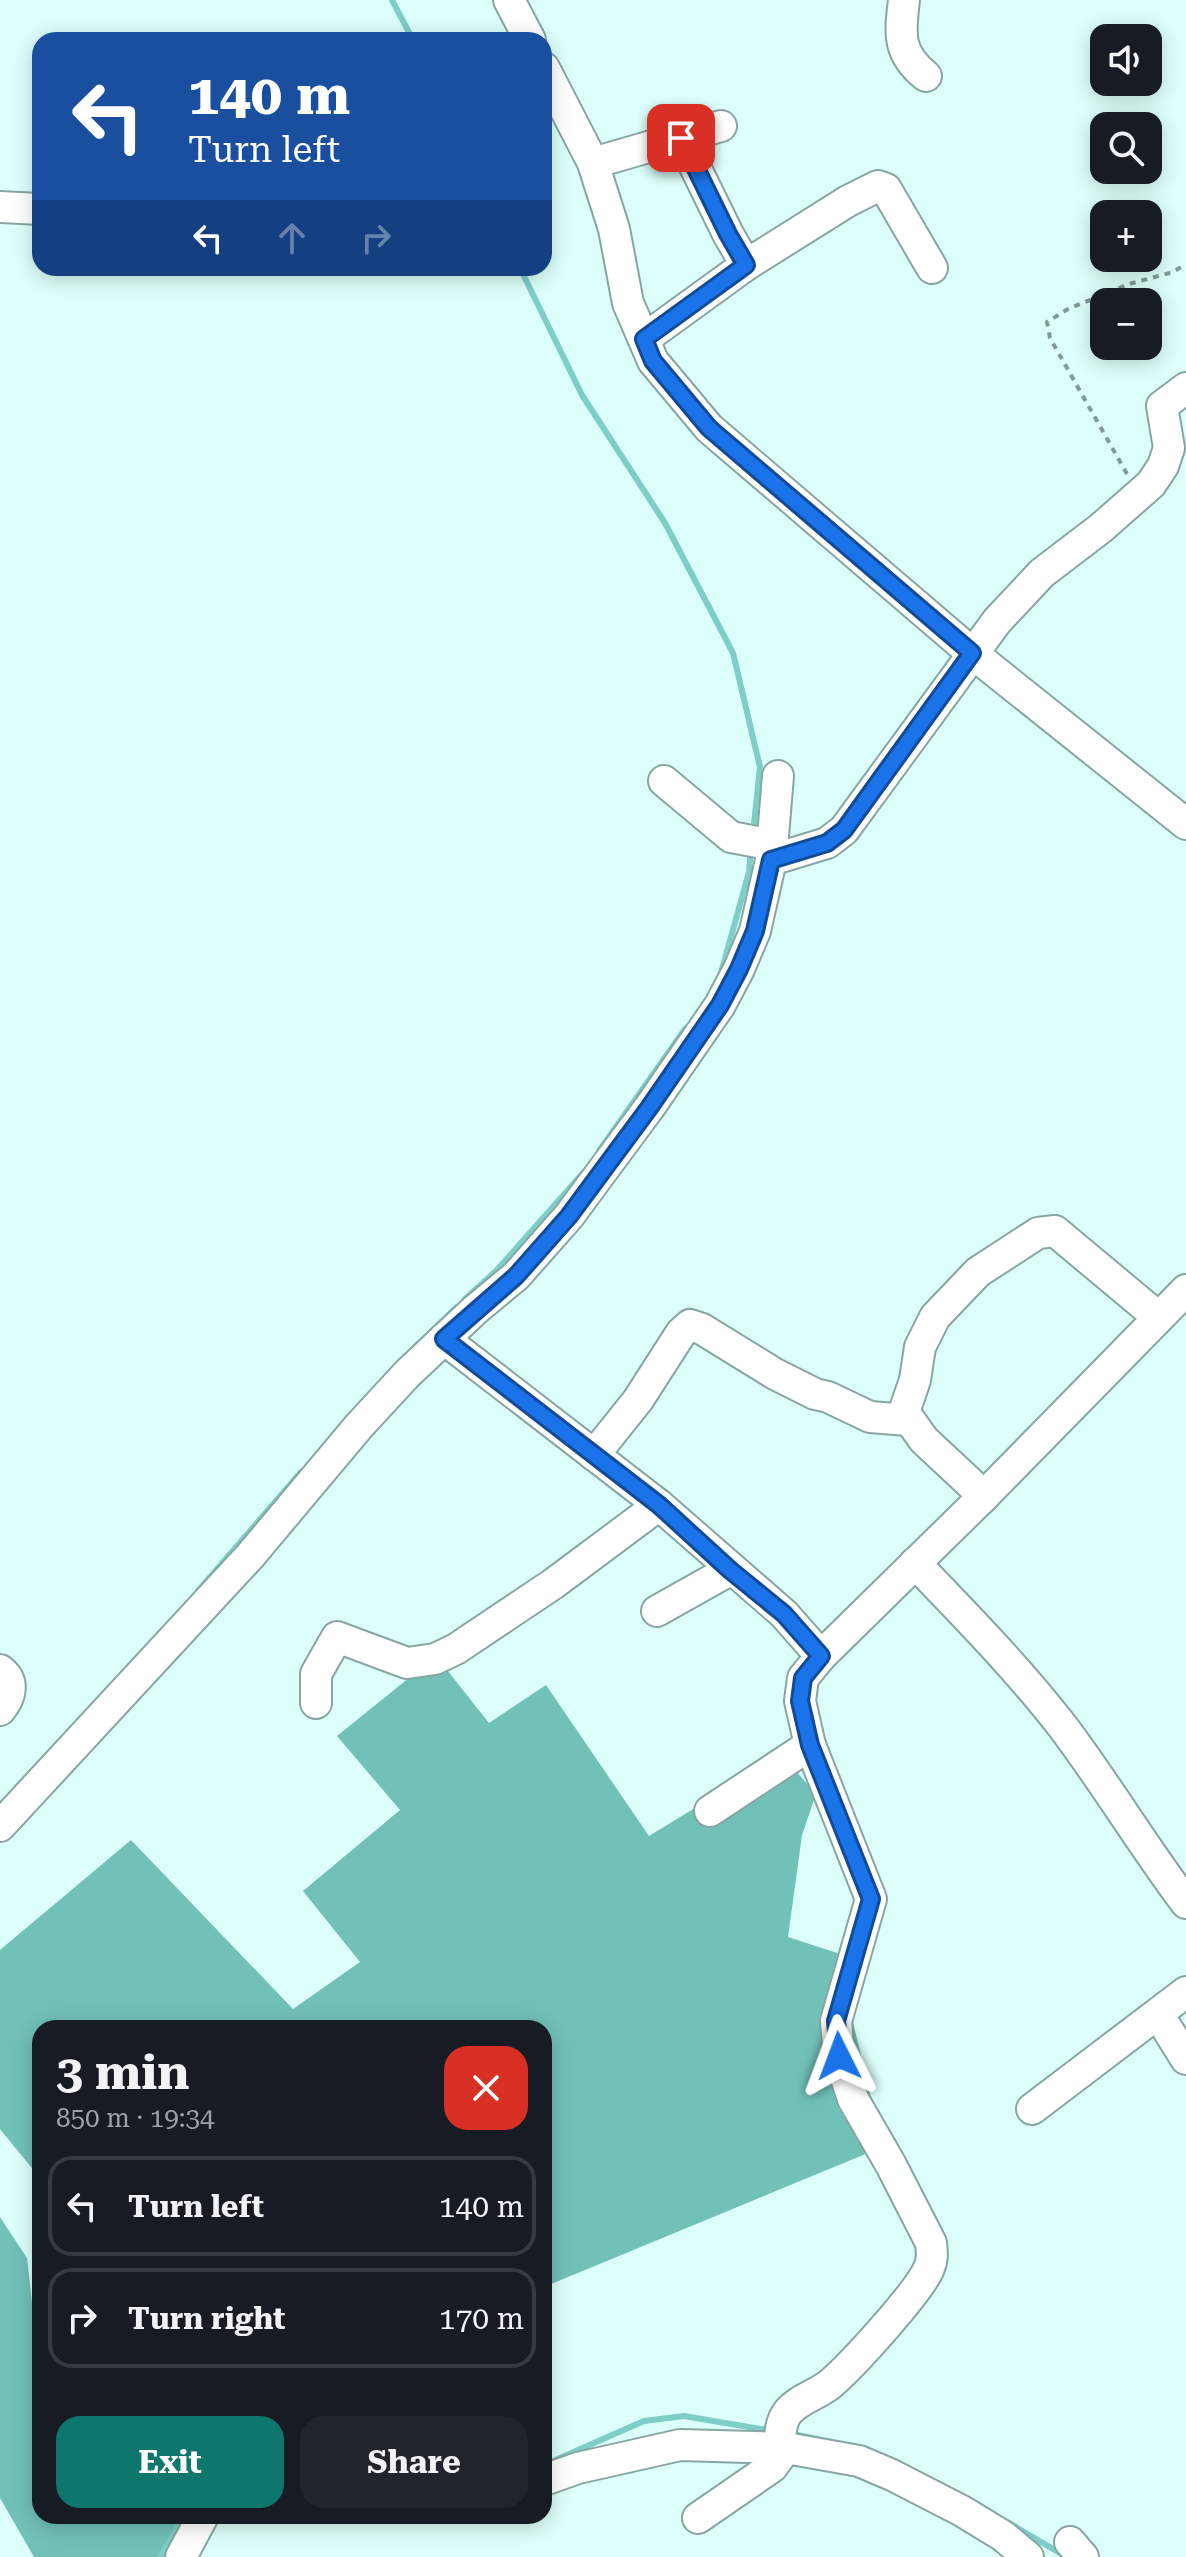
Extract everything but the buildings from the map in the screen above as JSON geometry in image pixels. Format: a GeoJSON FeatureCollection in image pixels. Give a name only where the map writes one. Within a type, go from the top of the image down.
{"type":"FeatureCollection","features":[{"type":"Feature","properties":{"kind":"street"},"geometry":{"type":"LineString","coordinates":[[509,0],[526,32]]}},
{"type":"Feature","properties":{"kind":"street"},"geometry":{"type":"LineString","coordinates":[[904,0],[901,42],[910,60],[926,76]]}},
{"type":"Feature","properties":{"kind":"street"},"geometry":{"type":"LineString","coordinates":[[552,84],[593,163],[614,229],[628,303],[653,361],[709,428],[972,653],[1186,824]]}},
{"type":"Feature","properties":{"kind":"street"},"geometry":{"type":"LineString","coordinates":[[593,163],[721,126]]}},
{"type":"Feature","properties":{"kind":"street"},"geometry":{"type":"LineString","coordinates":[[681,138],[746,265]]}},
{"type":"Feature","properties":{"kind":"street"},"geometry":{"type":"LineString","coordinates":[[644,339],[746,265],[848,201],[878,186],[886,189],[932,268]]}},
{"type":"Feature","properties":{"kind":"street"},"geometry":{"type":"LineString","coordinates":[[0,207],[32,209]]}},
{"type":"Feature","properties":{"kind":"street"},"geometry":{"type":"LineString","coordinates":[[664,781],[731,837],[764,848],[827,843],[844,830],[997,621],[1042,573],[1140,496],[1163,466],[1169,448],[1162,406],[1186,388]]}},
{"type":"Feature","properties":{"kind":"street"},"geometry":{"type":"LineString","coordinates":[[3,1818],[250,1556],[369,1416],[444,1339],[516,1276],[569,1216],[720,1005],[739,969],[755,931],[764,848],[778,776]]}},
{"type":"Feature","properties":{"kind":"street"},"geometry":{"type":"LineString","coordinates":[[984,1496],[924,1440],[908,1420],[904,1407],[915,1380],[920,1347],[935,1317],[978,1272],[1038,1233],[1055,1231],[1158,1317]]}},
{"type":"Feature","properties":{"kind":"street"},"geometry":{"type":"LineString","coordinates":[[698,2518],[772,2467],[782,2440],[787,2413],[829,2384],[914,2293],[929,2270],[932,2257],[931,2243],[853,2099],[839,2056],[837,2013],[871,1899],[810,1745],[800,1701],[803,1678],[821,1656],[984,1496],[1186,1290]]}},
{"type":"Feature","properties":{"kind":"street"},"geometry":{"type":"LineString","coordinates":[[594,1455],[638,1400],[681,1333],[690,1325],[702,1329],[775,1374],[865,1416],[908,1420]]}},
{"type":"Feature","properties":{"kind":"street"},"geometry":{"type":"LineString","coordinates":[[444,1339],[659,1505],[784,1614],[821,1656]]}},
{"type":"Feature","properties":{"kind":"street"},"geometry":{"type":"LineString","coordinates":[[316,1703],[316,1674],[337,1637],[407,1663],[435,1659],[456,1649],[553,1584],[659,1505]]}},
{"type":"Feature","properties":{"kind":"street"},"geometry":{"type":"LineString","coordinates":[[915,1563],[987,1638],[1061,1725],[1186,1903]]}},
{"type":"Feature","properties":{"kind":"street"},"geometry":{"type":"LineString","coordinates":[[657,1611],[730,1570]]}},
{"type":"Feature","properties":{"kind":"street"},"geometry":{"type":"LineString","coordinates":[[0,1670],[5,1673],[10,1689],[6,1703],[0,1710]]}},
{"type":"Feature","properties":{"kind":"street"},"geometry":{"type":"LineString","coordinates":[[710,1811],[810,1745]]}},
{"type":"Feature","properties":{"kind":"street"},"geometry":{"type":"LineString","coordinates":[[1032,2109],[1186,1992]]}},
{"type":"Feature","properties":{"kind":"street"},"geometry":{"type":"LineString","coordinates":[[1158,2014],[1186,2059]]}},
{"type":"Feature","properties":{"kind":"street"},"geometry":{"type":"LineString","coordinates":[[552,2477],[578,2468],[680,2445],[782,2440],[859,2461],[892,2475],[962,2511],[1003,2536],[1028,2557]]}},
{"type":"Feature","properties":{"kind":"street"},"geometry":{"type":"LineString","coordinates":[[181,2557],[199,2524]]}},
{"type":"Feature","properties":{"kind":"path"},"geometry":{"type":"LineString","coordinates":[[1140,496],[1050,338],[1047,322],[1068,309],[1129,284],[1173,272],[1186,264]]}},
{"type":"Feature","properties":{"kind":"shaded area"},"geometry":{"type":"Polygon","coordinates":[[[436,1656],[489,1723],[546,1685],[649,1836],[782,1755],[816,1794],[802,1835],[788,1937],[868,1963],[853,2022],[873,2106],[897,2141],[552,2284],[552,2020],[32,2020],[32,2168],[0,2129],[0,1950],[131,1840],[293,2009],[360,1962],[303,1891],[400,1810],[337,1736],[436,1656]]]}},
{"type":"Feature","properties":{"kind":"shaded area"},"geometry":{"type":"Polygon","coordinates":[[[0,2217],[27,2258],[32,2302],[32,2524],[205,2524],[184,2557],[34,2557],[0,2498],[0,2217]]]}},
{"type":"Feature","properties":{"kind":"waterway"},"geometry":{"type":"LineString","coordinates":[[392,0],[409,32]]}},
{"type":"Feature","properties":{"kind":"waterway"},"geometry":{"type":"LineString","coordinates":[[524,276],[582,395],[665,523],[733,653],[760,767],[753,833]]}},
{"type":"Feature","properties":{"kind":"waterway"},"geometry":{"type":"LineString","coordinates":[[721,973],[749,872],[751,848]]}},
{"type":"Feature","properties":{"kind":"waterway"},"geometry":{"type":"LineString","coordinates":[[599,1151],[685,1029]]}},
{"type":"Feature","properties":{"kind":"waterway"},"geometry":{"type":"LineString","coordinates":[[465,1299],[496,1271],[583,1173]]}},
{"type":"Feature","properties":{"kind":"waterway"},"geometry":{"type":"LineString","coordinates":[[413,1349],[457,1307]]}},
{"type":"Feature","properties":{"kind":"waterway"},"geometry":{"type":"LineString","coordinates":[[198,1591],[301,1472]]}},
{"type":"Feature","properties":{"kind":"waterway"},"geometry":{"type":"LineString","coordinates":[[552,2461],[644,2421],[684,2416],[773,2431]]}},
{"type":"Feature","properties":{"kind":"waterway"},"geometry":{"type":"LineString","coordinates":[[788,2433],[840,2444]]}},
{"type":"Feature","properties":{"kind":"waterway"},"geometry":{"type":"LineString","coordinates":[[1009,2523],[1065,2556]]}},
{"type":"Feature","properties":{"kind":"waterway"},"geometry":{"type":"LineString","coordinates":[[160,2557],[180,2524]]}},
{"type":"Feature","properties":{"kind":"route"},"geometry":{"type":"LineString","coordinates":[[681,138],[746,265],[644,339],[653,361],[709,428],[972,653],[844,830],[827,843],[771,860],[755,931],[720,1005],[569,1216],[516,1276],[444,1339],[659,1505],[784,1614],[821,1656],[803,1678],[800,1701],[810,1745],[869,1887],[871,1899],[839,2005],[836,2034],[839,2056]]}}]}
